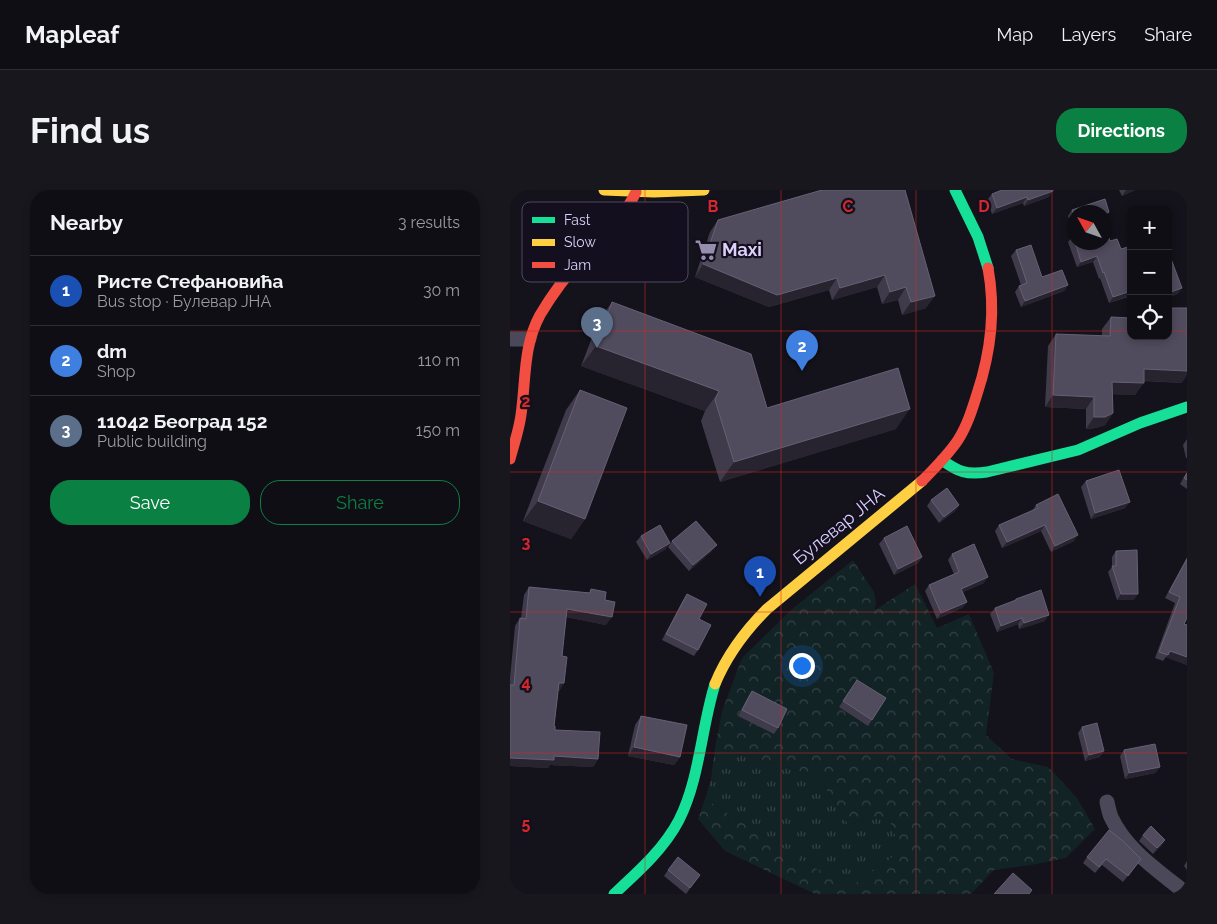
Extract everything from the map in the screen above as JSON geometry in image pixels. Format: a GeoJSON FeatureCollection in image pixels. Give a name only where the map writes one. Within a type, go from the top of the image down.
{"type":"FeatureCollection","features":[{"type":"Feature","properties":{"kind":"main road"},"geometry":{"type":"LineString","coordinates":[[604,190],[671,193],[704,190]]}},
{"type":"Feature","properties":{"kind":"main road","name":"Булевар ЈНА"},"geometry":{"type":"LineString","coordinates":[[614,894],[652,858],[664,844],[679,819],[690,793],[710,698],[717,676],[734,647],[750,627],[778,599],[921,482],[942,460],[961,434],[968,420],[988,362],[993,306],[988,266],[982,246],[955,190]]}},
{"type":"Feature","properties":{"kind":"main road"},"geometry":{"type":"LineString","coordinates":[[632,202],[636,192]]}},
{"type":"Feature","properties":{"kind":"main road"},"geometry":{"type":"LineString","coordinates":[[510,459],[519,428],[516,410],[529,339],[539,317],[563,282]]}},
{"type":"Feature","properties":{"kind":"main road"},"geometry":{"type":"LineString","coordinates":[[942,460],[960,472],[973,475],[1078,450],[1140,424],[1187,408]]}},
{"type":"Feature","properties":{"kind":"street"},"geometry":{"type":"LineString","coordinates":[[510,340],[529,339]]}},
{"type":"Feature","properties":{"kind":"street"},"geometry":{"type":"LineString","coordinates":[[1107,802],[1111,816],[1122,834],[1138,853],[1187,894]]}},
{"type":"Feature","properties":{"kind":"green space"},"geometry":{"type":"Polygon","coordinates":[[[853,560],[874,592],[875,610],[915,584],[937,628],[969,614],[994,673],[986,735],[1012,759],[1048,767],[1077,798],[1095,829],[1066,858],[994,870],[971,894],[815,894],[725,851],[698,819],[705,799],[848,889],[901,851],[888,816],[848,824],[818,776],[715,748],[722,711],[742,658],[791,610],[853,560]]]}},
{"type":"Feature","properties":{"kind":"green space"},"geometry":{"type":"Polygon","coordinates":[[[715,748],[818,776],[848,824],[888,816],[901,851],[848,889],[705,799],[711,779],[715,748]]]}},
{"type":"Feature","properties":{"kind":"building"},"geometry":{"type":"Polygon","coordinates":[[[822,190],[905,190],[935,296],[911,302],[906,287],[890,292],[885,275],[840,288],[837,278],[777,295],[703,264],[718,220],[822,190]]]}},
{"type":"Feature","properties":{"kind":"building"},"geometry":{"type":"Polygon","coordinates":[[[1002,190],[1053,191],[1028,200],[1027,197],[997,208],[992,194],[1002,190]]]}},
{"type":"Feature","properties":{"kind":"building"},"geometry":{"type":"Polygon","coordinates":[[[1105,199],[1107,205],[1087,205],[1105,199]]]}},
{"type":"Feature","properties":{"kind":"building"},"geometry":{"type":"Polygon","coordinates":[[[1117,239],[1121,249],[1127,247],[1127,292],[1113,297],[1097,256],[1081,262],[1077,250],[1112,250],[1112,240],[1117,239]]]}},
{"type":"Feature","properties":{"kind":"building"},"geometry":{"type":"Polygon","coordinates":[[[1031,245],[1042,277],[1062,270],[1068,285],[1025,301],[1019,286],[1027,283],[1016,250],[1031,245]]]}},
{"type":"Feature","properties":{"kind":"building"},"geometry":{"type":"Polygon","coordinates":[[[1172,262],[1182,288],[1172,292],[1172,262]]]}},
{"type":"Feature","properties":{"kind":"building"},"geometry":{"type":"Polygon","coordinates":[[[612,302],[751,354],[767,408],[898,368],[910,409],[734,462],[715,400],[719,391],[596,346],[612,302]]]}},
{"type":"Feature","properties":{"kind":"building"},"geometry":{"type":"Polygon","coordinates":[[[1172,308],[1187,308],[1187,371],[1144,369],[1144,383],[1112,382],[1113,413],[1105,417],[1094,417],[1094,397],[1053,395],[1056,334],[1110,336],[1111,317],[1127,318],[1127,340],[1172,340],[1172,308]]]}},
{"type":"Feature","properties":{"kind":"building"},"geometry":{"type":"Polygon","coordinates":[[[580,390],[627,408],[585,519],[538,501],[580,390]]]}},
{"type":"Feature","properties":{"kind":"building"},"geometry":{"type":"Polygon","coordinates":[[[1119,470],[1130,502],[1095,513],[1086,481],[1119,470]]]}},
{"type":"Feature","properties":{"kind":"building"},"geometry":{"type":"Polygon","coordinates":[[[947,488],[959,505],[944,517],[931,500],[947,488]]]}},
{"type":"Feature","properties":{"kind":"building"},"geometry":{"type":"Polygon","coordinates":[[[1058,494],[1078,535],[1055,546],[1045,525],[1007,542],[999,525],[1038,508],[1036,505],[1058,494]]]}},
{"type":"Feature","properties":{"kind":"building"},"geometry":{"type":"Polygon","coordinates":[[[696,521],[717,545],[693,565],[672,541],[696,521]]]}},
{"type":"Feature","properties":{"kind":"building"},"geometry":{"type":"Polygon","coordinates":[[[660,525],[670,543],[651,554],[641,536],[660,525]]]}},
{"type":"Feature","properties":{"kind":"building"},"geometry":{"type":"Polygon","coordinates":[[[907,526],[922,557],[898,569],[884,538],[907,526]]]}},
{"type":"Feature","properties":{"kind":"building"},"geometry":{"type":"Polygon","coordinates":[[[974,544],[988,577],[961,589],[967,602],[941,613],[929,585],[959,572],[952,554],[974,544]]]}},
{"type":"Feature","properties":{"kind":"building"},"geometry":{"type":"Polygon","coordinates":[[[1137,550],[1138,594],[1121,594],[1112,566],[1116,566],[1116,551],[1137,550]]]}},
{"type":"Feature","properties":{"kind":"building"},"geometry":{"type":"Polygon","coordinates":[[[1187,559],[1187,618],[1184,624],[1187,625],[1187,657],[1170,651],[1168,655],[1159,652],[1180,597],[1169,592],[1187,559]]]}},
{"type":"Feature","properties":{"kind":"building"},"geometry":{"type":"Polygon","coordinates":[[[529,587],[590,593],[591,589],[606,592],[605,600],[615,602],[612,617],[567,609],[562,656],[567,657],[564,683],[559,683],[554,726],[555,730],[600,732],[598,759],[554,756],[554,760],[510,758],[510,685],[514,685],[520,618],[526,619],[529,587]]]}},
{"type":"Feature","properties":{"kind":"building"},"geometry":{"type":"Polygon","coordinates":[[[1041,590],[1049,615],[1024,623],[1022,618],[1001,626],[995,608],[1041,590]]]}},
{"type":"Feature","properties":{"kind":"building"},"geometry":{"type":"Polygon","coordinates":[[[687,594],[707,604],[699,619],[711,625],[698,650],[666,634],[687,594]]]}},
{"type":"Feature","properties":{"kind":"building"},"geometry":{"type":"Polygon","coordinates":[[[857,680],[886,698],[872,720],[843,701],[857,680]]]}},
{"type":"Feature","properties":{"kind":"building"},"geometry":{"type":"Polygon","coordinates":[[[752,691],[787,709],[778,728],[742,710],[752,691]]]}},
{"type":"Feature","properties":{"kind":"building"},"geometry":{"type":"Polygon","coordinates":[[[641,716],[687,725],[680,757],[634,747],[641,716]]]}},
{"type":"Feature","properties":{"kind":"building"},"geometry":{"type":"Polygon","coordinates":[[[1097,723],[1104,751],[1089,755],[1082,727],[1097,723]]]}},
{"type":"Feature","properties":{"kind":"building"},"geometry":{"type":"Polygon","coordinates":[[[1155,744],[1160,767],[1129,773],[1124,750],[1155,744]]]}},
{"type":"Feature","properties":{"kind":"building"},"geometry":{"type":"Polygon","coordinates":[[[1151,826],[1165,840],[1157,848],[1143,835],[1151,826]]]}},
{"type":"Feature","properties":{"kind":"building"},"geometry":{"type":"Polygon","coordinates":[[[1109,830],[1141,859],[1128,876],[1106,859],[1099,867],[1087,857],[1109,830]]]}},
{"type":"Feature","properties":{"kind":"building"},"geometry":{"type":"Polygon","coordinates":[[[678,857],[700,875],[690,888],[668,870],[678,857]]]}},
{"type":"Feature","properties":{"kind":"building"},"geometry":{"type":"Polygon","coordinates":[[[1013,873],[1032,890],[1029,894],[994,894],[1013,873]]]}},
{"type":"Feature","properties":{"kind":"traffic: fast"},"geometry":{"type":"LineString","coordinates":[[955,190],[978,237],[988,268]]}},
{"type":"Feature","properties":{"kind":"traffic: fast"},"geometry":{"type":"LineString","coordinates":[[942,460],[963,472],[987,472],[1078,450],[1140,423],[1187,407]]}},
{"type":"Feature","properties":{"kind":"traffic: fast"},"geometry":{"type":"LineString","coordinates":[[614,894],[641,869],[666,841],[679,820],[692,787],[715,684]]}},
{"type":"Feature","properties":{"kind":"traffic: slow"},"geometry":{"type":"LineString","coordinates":[[604,190],[654,192],[704,190]]}},
{"type":"Feature","properties":{"kind":"traffic: slow"},"geometry":{"type":"LineString","coordinates":[[715,684],[737,644],[767,609],[922,481]]}},
{"type":"Feature","properties":{"kind":"traffic: jam"},"geometry":{"type":"LineString","coordinates":[[630,202],[636,192]]}},
{"type":"Feature","properties":{"kind":"traffic: jam"},"geometry":{"type":"LineString","coordinates":[[922,481],[946,456],[958,440],[967,424],[982,378],[989,347],[992,316],[988,268]]}},
{"type":"Feature","properties":{"kind":"traffic: jam"},"geometry":{"type":"LineString","coordinates":[[510,459],[520,421],[526,364],[531,339],[540,315],[562,282]]}},
{"type":"Feature","properties":{"kind":"place","name":"Maxi"},"geometry":{"type":"Point","coordinates":[706,250]}},
{"type":"Feature","properties":{"kind":"place","name":"11042 Београд 152"},"geometry":{"type":"Point","coordinates":[597,348]}},
{"type":"Feature","properties":{"kind":"place","name":"dm"},"geometry":{"type":"Point","coordinates":[802,371]}},
{"type":"Feature","properties":{"kind":"place","name":"Ристе Стефановића"},"geometry":{"type":"Point","coordinates":[760,597]}}]}
